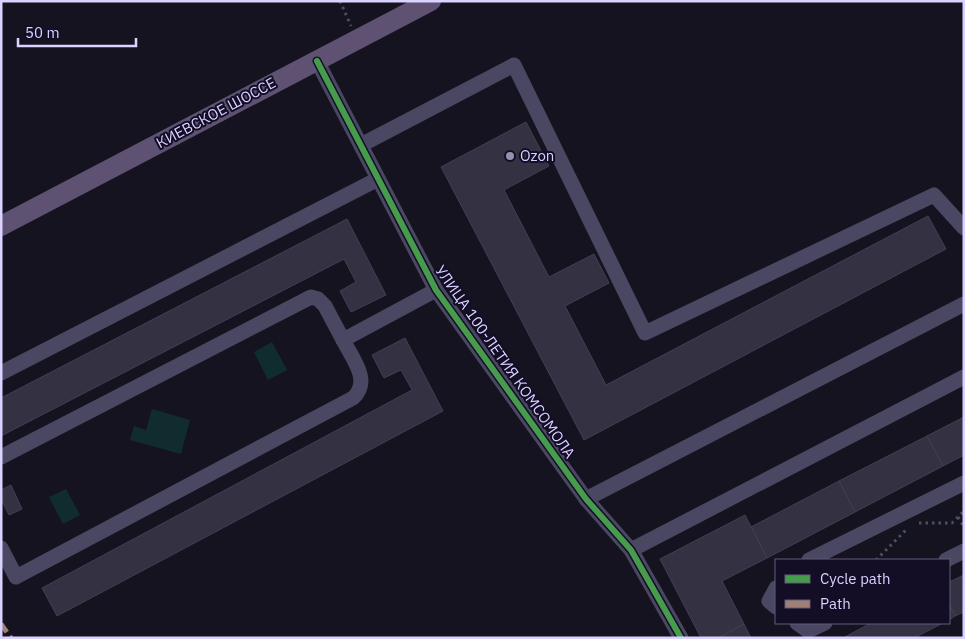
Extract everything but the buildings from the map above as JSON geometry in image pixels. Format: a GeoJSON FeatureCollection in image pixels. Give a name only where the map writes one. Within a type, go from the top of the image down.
{"type":"FeatureCollection","features":[{"type":"Feature","properties":{"kind":"main road","name":"КИЕВСКОЕ ШОССЕ"},"geometry":{"type":"LineString","coordinates":[[1,226],[431,1]]}},
{"type":"Feature","properties":{"kind":"street","name":"УЛИЦА 100-ЛЕТИЯ КОМСОМОЛА"},"geometry":{"type":"LineString","coordinates":[[317,61],[436,290],[586,499],[631,550],[681,638]]}},
{"type":"Feature","properties":{"kind":"street"},"geometry":{"type":"LineString","coordinates":[[361,145],[514,65],[645,333],[934,195],[964,228]]}},
{"type":"Feature","properties":{"kind":"street"},"geometry":{"type":"LineString","coordinates":[[1,373],[378,179]]}},
{"type":"Feature","properties":{"kind":"street"},"geometry":{"type":"LineString","coordinates":[[343,340],[436,290]]}},
{"type":"Feature","properties":{"kind":"street"},"geometry":{"type":"LineString","coordinates":[[1,457],[311,297],[318,299],[325,306],[359,370],[362,382],[358,393],[353,398],[16,578],[1,548]]}},
{"type":"Feature","properties":{"kind":"street"},"geometry":{"type":"LineString","coordinates":[[586,499],[964,304]]}},
{"type":"Feature","properties":{"kind":"street"},"geometry":{"type":"LineString","coordinates":[[631,550],[964,377]]}},
{"type":"Feature","properties":{"kind":"street"},"geometry":{"type":"LineString","coordinates":[[811,559],[964,483]]}},
{"type":"Feature","properties":{"kind":"street"},"geometry":{"type":"LineString","coordinates":[[948,559],[964,551]]}},
{"type":"Feature","properties":{"kind":"street"},"geometry":{"type":"LineString","coordinates":[[775,590],[769,601],[775,606]]}},
{"type":"Feature","properties":{"kind":"street"},"geometry":{"type":"LineString","coordinates":[[798,624],[808,631],[823,624]]}},
{"type":"Feature","properties":{"kind":"path"},"geometry":{"type":"LineString","coordinates":[[340,1],[352,28]]}},
{"type":"Feature","properties":{"kind":"path"},"geometry":{"type":"LineString","coordinates":[[877,559],[914,523],[952,523],[964,511]]}},
{"type":"Feature","properties":{"kind":"path"},"geometry":{"type":"LineString","coordinates":[[958,517],[964,527]]}},
{"type":"Feature","properties":{"kind":"green space"},"geometry":{"type":"Polygon","coordinates":[[[272,342],[287,370],[268,380],[254,352],[272,342]]]}},
{"type":"Feature","properties":{"kind":"green space"},"geometry":{"type":"Polygon","coordinates":[[[152,409],[190,420],[181,454],[130,440],[134,426],[146,430],[152,409]]]}},
{"type":"Feature","properties":{"kind":"green space"},"geometry":{"type":"Polygon","coordinates":[[[66,489],[80,515],[63,524],[49,497],[66,489]]]}},
{"type":"Feature","properties":{"kind":"marked path"},"geometry":{"type":"LineString","coordinates":[[1,624],[11,638]]}},
{"type":"Feature","properties":{"kind":"cycle path"},"geometry":{"type":"LineString","coordinates":[[317,61],[436,290],[586,499],[631,550],[681,638]]}},
{"type":"Feature","properties":{"kind":"place","name":"Ozon"},"geometry":{"type":"Point","coordinates":[510,156]}}]}
